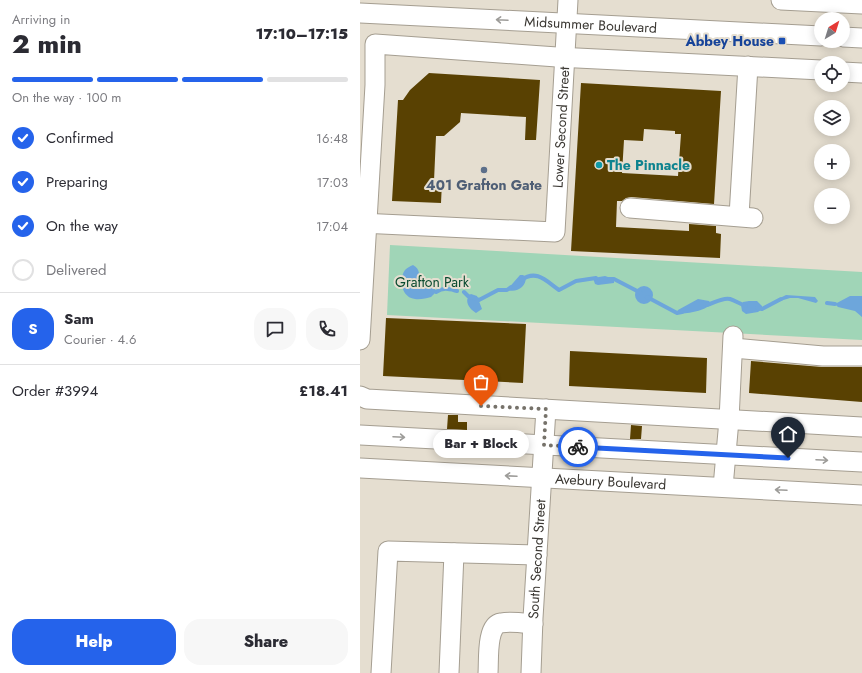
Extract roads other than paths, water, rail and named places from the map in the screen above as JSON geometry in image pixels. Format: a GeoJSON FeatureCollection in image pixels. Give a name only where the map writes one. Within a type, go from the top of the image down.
{"type":"FeatureCollection","features":[{"type":"Feature","properties":{"kind":"street","name":"Lower Second Street"},"geometry":{"type":"LineString","coordinates":[[364,224],[555,232],[568,23],[568,0]]}},
{"type":"Feature","properties":{"kind":"street"},"geometry":{"type":"LineString","coordinates":[[781,0],[862,4]]}},
{"type":"Feature","properties":{"kind":"street","name":"Midsummer Boulevard"},"geometry":{"type":"LineString","coordinates":[[360,13],[814,36]]}},
{"type":"Feature","properties":{"kind":"street"},"geometry":{"type":"LineString","coordinates":[[850,37],[862,38]]}},
{"type":"Feature","properties":{"kind":"street"},"geometry":{"type":"LineString","coordinates":[[360,340],[367,84],[375,44],[565,57],[814,70]]}},
{"type":"Feature","properties":{"kind":"street"},"geometry":{"type":"LineString","coordinates":[[630,208],[746,217],[748,66]]}},
{"type":"Feature","properties":{"kind":"street"},"geometry":{"type":"LineString","coordinates":[[850,72],[862,73]]}},
{"type":"Feature","properties":{"kind":"street"},"geometry":{"type":"LineString","coordinates":[[723,487],[729,420],[733,342],[823,356],[862,356]]}},
{"type":"Feature","properties":{"kind":"street"},"geometry":{"type":"LineString","coordinates":[[360,396],[367,399],[862,427]]}},
{"type":"Feature","properties":{"kind":"street","name":"South Second Street"},"geometry":{"type":"LineString","coordinates":[[531,673],[532,624],[546,409]]}},
{"type":"Feature","properties":{"kind":"street"},"geometry":{"type":"LineString","coordinates":[[360,435],[862,462]]}},
{"type":"Feature","properties":{"kind":"street","name":"Avebury Boulevard"},"geometry":{"type":"LineString","coordinates":[[360,468],[862,495]]}},
{"type":"Feature","properties":{"kind":"street"},"geometry":{"type":"LineString","coordinates":[[382,673],[388,551],[537,555]]}},
{"type":"Feature","properties":{"kind":"street"},"geometry":{"type":"LineString","coordinates":[[449,673],[454,552]]}},
{"type":"Feature","properties":{"kind":"street"},"geometry":{"type":"LineString","coordinates":[[488,673],[490,634],[494,627],[500,623],[532,624]]}},
{"type":"Feature","properties":{"kind":"water"},"geometry":{"type":"Polygon","coordinates":[[[413,265],[418,271],[422,283],[429,284],[434,287],[436,292],[431,297],[415,299],[411,298],[404,292],[402,288],[403,274],[406,269],[413,265]]]}},
{"type":"Feature","properties":{"kind":"water"},"geometry":{"type":"Polygon","coordinates":[[[520,275],[526,277],[526,281],[523,286],[514,291],[507,290],[520,275]]]}},
{"type":"Feature","properties":{"kind":"water"},"geometry":{"type":"Polygon","coordinates":[[[605,276],[614,279],[614,283],[595,284],[593,278],[605,276]]]}},
{"type":"Feature","properties":{"kind":"water"},"geometry":{"type":"Polygon","coordinates":[[[644,286],[650,289],[653,295],[650,301],[644,304],[638,301],[635,295],[638,289],[644,286]]]}},
{"type":"Feature","properties":{"kind":"water"},"geometry":{"type":"Polygon","coordinates":[[[471,294],[477,296],[482,309],[476,313],[471,309],[467,302],[467,299],[471,294]]]}},
{"type":"Feature","properties":{"kind":"water"},"geometry":{"type":"Polygon","coordinates":[[[786,295],[815,297],[818,301],[816,303],[798,298],[790,298],[777,302],[786,295]]]}},
{"type":"Feature","properties":{"kind":"water"},"geometry":{"type":"Polygon","coordinates":[[[850,296],[862,296],[862,317],[855,311],[838,307],[835,304],[850,296]]]}},
{"type":"Feature","properties":{"kind":"water"},"geometry":{"type":"Polygon","coordinates":[[[698,299],[709,301],[711,304],[696,312],[677,313],[678,310],[698,299]]]}},
{"type":"Feature","properties":{"kind":"water"},"geometry":{"type":"Polygon","coordinates":[[[757,301],[762,306],[762,309],[758,312],[746,314],[742,311],[741,305],[743,302],[757,301]]]}},
{"type":"Feature","properties":{"kind":"waterway"},"geometry":{"type":"LineString","coordinates":[[521,280],[527,277],[537,276],[559,290],[576,281],[596,278]]}},
{"type":"Feature","properties":{"kind":"waterway"},"geometry":{"type":"LineString","coordinates":[[609,279],[614,279],[641,293]]}},
{"type":"Feature","properties":{"kind":"waterway"},"geometry":{"type":"LineString","coordinates":[[464,292],[468,296],[479,300],[498,290],[507,290],[511,287]]}},
{"type":"Feature","properties":{"kind":"waterway"},"geometry":{"type":"LineString","coordinates":[[436,292],[444,289],[457,291]]}},
{"type":"Feature","properties":{"kind":"waterway"},"geometry":{"type":"LineString","coordinates":[[647,297],[677,313],[682,312]]}},
{"type":"Feature","properties":{"kind":"waterway"},"geometry":{"type":"LineString","coordinates":[[707,305],[721,299],[727,299],[746,306]]}},
{"type":"Feature","properties":{"kind":"waterway"},"geometry":{"type":"LineString","coordinates":[[757,308],[762,309],[781,299]]}},
{"type":"Feature","properties":{"kind":"waterway"},"geometry":{"type":"LineString","coordinates":[[827,303],[835,304]]}},
{"type":"Feature","properties":{"kind":"place","name":"Abbey House"},"geometry":{"type":"Point","coordinates":[782,41]}},
{"type":"Feature","properties":{"kind":"place","name":"The Pinnacle"},"geometry":{"type":"Point","coordinates":[599,165]}},
{"type":"Feature","properties":{"kind":"place","name":"401 Grafton Gate"},"geometry":{"type":"Point","coordinates":[484,170]}},
{"type":"Feature","properties":{"kind":"place","name":"Bar + Block"},"geometry":{"type":"Point","coordinates":[481,406]}},
{"type":"Feature","properties":{"kind":"park label","name":"Grafton Park"},"geometry":{"type":"Point","coordinates":[432,282]}}]}
